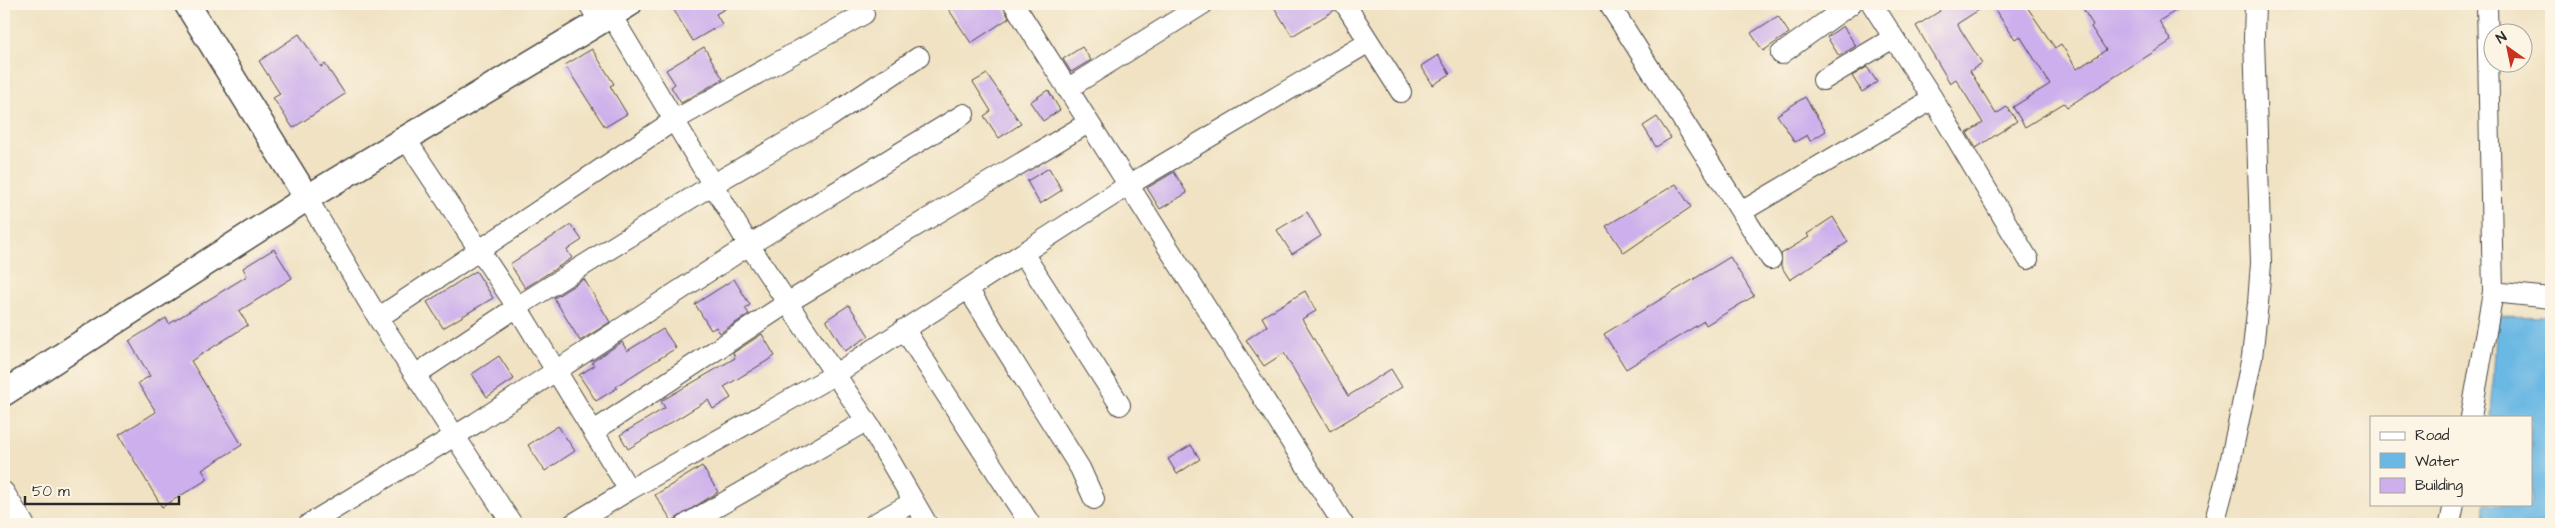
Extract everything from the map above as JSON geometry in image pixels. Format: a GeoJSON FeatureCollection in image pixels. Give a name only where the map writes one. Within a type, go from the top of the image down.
{"type":"FeatureCollection","features":[{"type":"Feature","properties":{"kind":"street"},"geometry":{"type":"LineString","coordinates":[[187,4],[307,198],[378,318],[512,524]]}},
{"type":"Feature","properties":{"kind":"street"},"geometry":{"type":"LineString","coordinates":[[1014,4],[1127,186],[1343,524]]}},
{"type":"Feature","properties":{"kind":"street"},"geometry":{"type":"LineString","coordinates":[[1067,89],[1203,4]]}},
{"type":"Feature","properties":{"kind":"street"},"geometry":{"type":"LineString","coordinates":[[1345,4],[1401,92]]}},
{"type":"Feature","properties":{"kind":"street"},"geometry":{"type":"LineString","coordinates":[[1608,4],[1770,259]]}},
{"type":"Feature","properties":{"kind":"street"},"geometry":{"type":"LineString","coordinates":[[1781,54],[1851,4]]}},
{"type":"Feature","properties":{"kind":"street"},"geometry":{"type":"LineString","coordinates":[[1872,4],[1933,99],[2028,259]]}},
{"type":"Feature","properties":{"kind":"street"},"geometry":{"type":"LineString","coordinates":[[2214,524],[2229,468],[2252,357],[2258,303],[2261,263],[2254,38],[2255,4]]}},
{"type":"Feature","properties":{"kind":"street"},"geometry":{"type":"LineString","coordinates":[[2471,416],[2494,292],[2487,4]]}},
{"type":"Feature","properties":{"kind":"street"},"geometry":{"type":"LineString","coordinates":[[4,393],[307,198],[607,11],[749,245],[866,421],[927,524]]}},
{"type":"Feature","properties":{"kind":"street"},"geometry":{"type":"LineString","coordinates":[[378,318],[673,121],[864,14]]}},
{"type":"Feature","properties":{"kind":"street"},"geometry":{"type":"LineString","coordinates":[[1823,80],[1893,38]]}},
{"type":"Feature","properties":{"kind":"street"},"geometry":{"type":"LineString","coordinates":[[573,524],[629,490],[834,375],[1127,186],[1369,42]]}},
{"type":"Feature","properties":{"kind":"street"},"geometry":{"type":"LineString","coordinates":[[415,374],[517,307],[712,185],[828,118],[919,57]]}},
{"type":"Feature","properties":{"kind":"street"},"geometry":{"type":"LineString","coordinates":[[1741,212],[1933,99]]}},
{"type":"Feature","properties":{"kind":"street"},"geometry":{"type":"LineString","coordinates":[[309,524],[454,436],[749,245],[964,114]]}},
{"type":"Feature","properties":{"kind":"street"},"geometry":{"type":"LineString","coordinates":[[594,431],[787,303],[1088,123]]}},
{"type":"Feature","properties":{"kind":"street"},"geometry":{"type":"LineString","coordinates":[[405,138],[517,307],[629,490]]}},
{"type":"Feature","properties":{"kind":"street"},"geometry":{"type":"LineString","coordinates":[[1023,253],[1120,405]]}},
{"type":"Feature","properties":{"kind":"street"},"geometry":{"type":"LineString","coordinates":[[968,288],[1080,468],[1094,499]]}},
{"type":"Feature","properties":{"kind":"street"},"geometry":{"type":"LineString","coordinates":[[2494,292],[2551,298]]}},
{"type":"Feature","properties":{"kind":"street"},"geometry":{"type":"LineString","coordinates":[[904,330],[1030,524]]}},
{"type":"Feature","properties":{"kind":"street"},"geometry":{"type":"LineString","coordinates":[[687,524],[866,421]]}},
{"type":"Feature","properties":{"kind":"street"},"geometry":{"type":"LineString","coordinates":[[4,492],[24,524]]}},
{"type":"Feature","properties":{"kind":"street"},"geometry":{"type":"LineString","coordinates":[[874,524],[913,502]]}},
{"type":"Feature","properties":{"kind":"street"},"geometry":{"type":"LineString","coordinates":[[2450,524],[2454,506]]}},
{"type":"Feature","properties":{"kind":"water"},"geometry":{"type":"Polygon","coordinates":[[[2497,316],[2551,317],[2551,524],[2484,524],[2485,506],[2532,506],[2532,416],[2491,416],[2497,316]]]}},
{"type":"Feature","properties":{"kind":"building"},"geometry":{"type":"Polygon","coordinates":[[[670,4],[733,4],[716,14],[722,24],[693,41],[670,4]]]}},
{"type":"Feature","properties":{"kind":"building"},"geometry":{"type":"Polygon","coordinates":[[[945,4],[1002,4],[1009,18],[971,43],[945,4]]]}},
{"type":"Feature","properties":{"kind":"building"},"geometry":{"type":"Polygon","coordinates":[[[1272,4],[1333,4],[1335,10],[1292,36],[1272,4]]]}},
{"type":"Feature","properties":{"kind":"building"},"geometry":{"type":"Polygon","coordinates":[[[1935,4],[1988,4],[1957,24],[1982,63],[1970,71],[1996,114],[2007,107],[2017,121],[1976,148],[1967,133],[1983,123],[1956,79],[1950,83],[1916,26],[1940,11],[1935,4]]]}},
{"type":"Feature","properties":{"kind":"building"},"geometry":{"type":"Polygon","coordinates":[[[1991,4],[2025,4],[2055,48],[2061,44],[2077,69],[2106,50],[2091,27],[2093,25],[2080,4],[2187,4],[2159,21],[2171,41],[2067,107],[2064,103],[2025,127],[2013,107],[2050,84],[2020,36],[2015,39],[1991,4]]]}},
{"type":"Feature","properties":{"kind":"building"},"geometry":{"type":"Polygon","coordinates":[[[1778,16],[1789,33],[1763,51],[1751,33],[1778,16]]]}},
{"type":"Feature","properties":{"kind":"building"},"geometry":{"type":"Polygon","coordinates":[[[1843,26],[1856,46],[1839,56],[1827,37],[1843,26]]]}},
{"type":"Feature","properties":{"kind":"building"},"geometry":{"type":"Polygon","coordinates":[[[299,34],[321,67],[325,64],[345,94],[293,128],[273,98],[280,94],[259,61],[299,34]]]}},
{"type":"Feature","properties":{"kind":"building"},"geometry":{"type":"Polygon","coordinates":[[[704,47],[723,79],[681,103],[671,87],[675,84],[666,70],[704,47]]]}},
{"type":"Feature","properties":{"kind":"building"},"geometry":{"type":"Polygon","coordinates":[[[1082,47],[1091,60],[1071,72],[1063,59],[1082,47]]]}},
{"type":"Feature","properties":{"kind":"building"},"geometry":{"type":"Polygon","coordinates":[[[592,49],[614,84],[610,86],[627,114],[605,127],[565,65],[592,49]]]}},
{"type":"Feature","properties":{"kind":"building"},"geometry":{"type":"Polygon","coordinates":[[[1438,55],[1450,74],[1433,85],[1421,66],[1438,55]]]}},
{"type":"Feature","properties":{"kind":"building"},"geometry":{"type":"Polygon","coordinates":[[[1867,67],[1877,82],[1862,92],[1852,76],[1867,67]]]}},
{"type":"Feature","properties":{"kind":"building"},"geometry":{"type":"Polygon","coordinates":[[[987,74],[1021,124],[999,138],[984,116],[991,111],[973,82],[987,74]]]}},
{"type":"Feature","properties":{"kind":"building"},"geometry":{"type":"Polygon","coordinates":[[[1048,90],[1060,110],[1043,121],[1030,102],[1048,90]]]}},
{"type":"Feature","properties":{"kind":"building"},"geometry":{"type":"Polygon","coordinates":[[[1805,97],[1826,131],[1810,141],[1807,135],[1795,142],[1777,115],[1805,97]]]}},
{"type":"Feature","properties":{"kind":"building"},"geometry":{"type":"Polygon","coordinates":[[[1657,117],[1671,138],[1656,147],[1643,126],[1657,117]]]}},
{"type":"Feature","properties":{"kind":"building"},"geometry":{"type":"Polygon","coordinates":[[[1049,168],[1062,190],[1040,204],[1027,181],[1049,168]]]}},
{"type":"Feature","properties":{"kind":"building"},"geometry":{"type":"Polygon","coordinates":[[[1174,172],[1187,193],[1160,209],[1147,188],[1174,172]]]}},
{"type":"Feature","properties":{"kind":"building"},"geometry":{"type":"Polygon","coordinates":[[[1676,184],[1691,207],[1624,253],[1606,226],[1676,184]]]}},
{"type":"Feature","properties":{"kind":"building"},"geometry":{"type":"Polygon","coordinates":[[[1307,212],[1321,236],[1292,254],[1277,230],[1307,212]]]}},
{"type":"Feature","properties":{"kind":"building"},"geometry":{"type":"Polygon","coordinates":[[[1833,217],[1848,242],[1790,280],[1781,266],[1781,254],[1809,237],[1807,234],[1833,217]]]}},
{"type":"Feature","properties":{"kind":"building"},"geometry":{"type":"Polygon","coordinates":[[[571,225],[582,240],[567,250],[572,258],[525,288],[510,264],[571,225]]]}},
{"type":"Feature","properties":{"kind":"building"},"geometry":{"type":"Polygon","coordinates":[[[274,249],[292,278],[239,311],[248,325],[191,361],[242,445],[202,470],[208,479],[162,507],[119,435],[156,412],[138,383],[150,376],[129,341],[166,318],[169,324],[247,276],[243,268],[274,249]]]}},
{"type":"Feature","properties":{"kind":"building"},"geometry":{"type":"Polygon","coordinates":[[[1730,257],[1754,296],[1706,325],[1704,321],[1626,369],[1604,334],[1730,257]]]}},
{"type":"Feature","properties":{"kind":"building"},"geometry":{"type":"Polygon","coordinates":[[[476,271],[493,298],[443,328],[427,302],[476,271]]]}},
{"type":"Feature","properties":{"kind":"building"},"geometry":{"type":"Polygon","coordinates":[[[584,279],[610,322],[580,341],[554,298],[584,279]]]}},
{"type":"Feature","properties":{"kind":"building"},"geometry":{"type":"Polygon","coordinates":[[[734,279],[750,305],[745,308],[749,314],[720,333],[716,327],[711,330],[695,304],[734,279]]]}},
{"type":"Feature","properties":{"kind":"building"},"geometry":{"type":"Polygon","coordinates":[[[1305,291],[1316,311],[1302,319],[1348,396],[1391,369],[1402,387],[1330,431],[1284,353],[1264,366],[1246,340],[1267,326],[1262,317],[1305,291]]]}},
{"type":"Feature","properties":{"kind":"building"},"geometry":{"type":"Polygon","coordinates":[[[849,305],[869,336],[845,351],[826,320],[849,305]]]}},
{"type":"Feature","properties":{"kind":"building"},"geometry":{"type":"Polygon","coordinates":[[[663,329],[676,348],[596,401],[579,375],[594,366],[592,362],[622,342],[627,351],[663,329]]]}},
{"type":"Feature","properties":{"kind":"building"},"geometry":{"type":"Polygon","coordinates":[[[762,334],[775,356],[724,387],[731,398],[713,409],[708,400],[628,449],[620,435],[665,408],[661,401],[735,358],[733,353],[762,334]]]}},
{"type":"Feature","properties":{"kind":"building"},"geometry":{"type":"Polygon","coordinates":[[[499,356],[514,379],[487,397],[472,374],[499,356]]]}},
{"type":"Feature","properties":{"kind":"building"},"geometry":{"type":"Polygon","coordinates":[[[558,426],[575,451],[545,471],[528,445],[558,426]]]}},
{"type":"Feature","properties":{"kind":"building"},"geometry":{"type":"Polygon","coordinates":[[[1191,445],[1200,459],[1177,474],[1168,459],[1191,445]]]}},
{"type":"Feature","properties":{"kind":"building"},"geometry":{"type":"Polygon","coordinates":[[[702,466],[718,492],[672,521],[655,495],[702,466]]]}}]}
